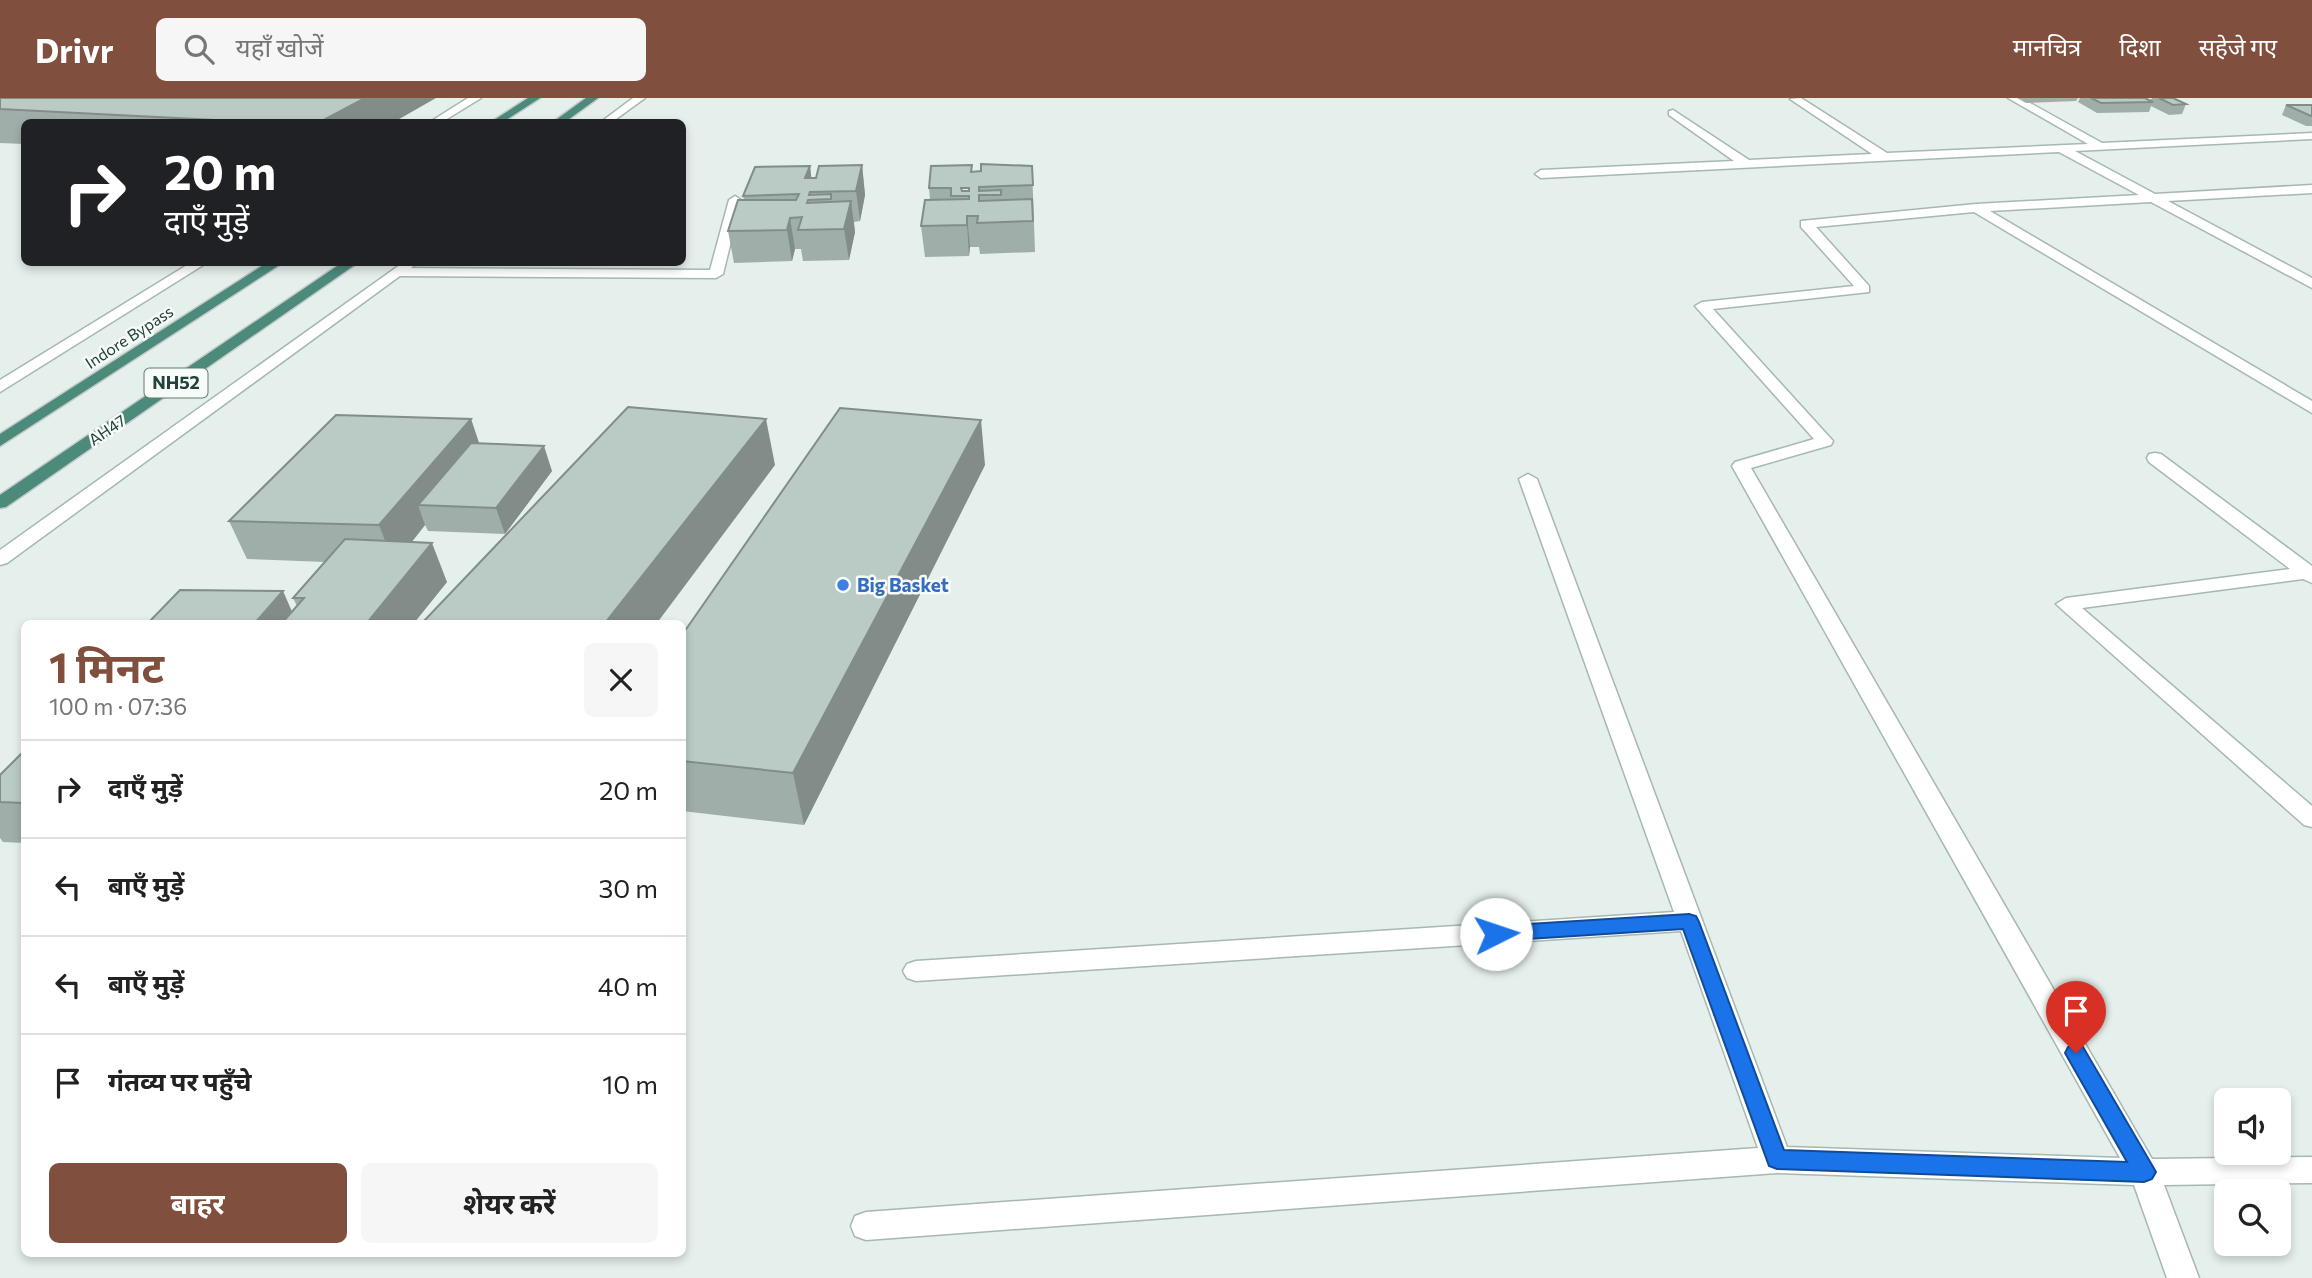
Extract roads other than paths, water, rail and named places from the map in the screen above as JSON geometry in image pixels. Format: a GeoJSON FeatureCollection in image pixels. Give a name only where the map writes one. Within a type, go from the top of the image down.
{"type":"FeatureCollection","features":[{"type":"Feature","properties":{"kind":"highway"},"geometry":{"type":"LineString","coordinates":[[501,119],[535,98]]}},
{"type":"Feature","properties":{"kind":"highway"},"geometry":{"type":"LineString","coordinates":[[562,119],[593,98]]}},
{"type":"Feature","properties":{"kind":"highway","name":"Indore Bypass"},"geometry":{"type":"LineString","coordinates":[[0,441],[272,266]]}},
{"type":"Feature","properties":{"kind":"highway","name":"AH47"},"geometry":{"type":"LineString","coordinates":[[0,503],[347,266]]}},
{"type":"Feature","properties":{"kind":"street"},"geometry":{"type":"LineString","coordinates":[[440,119],[476,98]]}},
{"type":"Feature","properties":{"kind":"street"},"geometry":{"type":"LineString","coordinates":[[611,119],[640,98]]}},
{"type":"Feature","properties":{"kind":"street"},"geometry":{"type":"LineString","coordinates":[[2013,98],[2098,145]]}},
{"type":"Feature","properties":{"kind":"street"},"geometry":{"type":"LineString","coordinates":[[1795,99],[1883,156]]}},
{"type":"Feature","properties":{"kind":"street"},"geometry":{"type":"LineString","coordinates":[[1673,113],[1745,163]]}},
{"type":"Feature","properties":{"kind":"street"},"geometry":{"type":"LineString","coordinates":[[1541,173],[2312,136]]}},
{"type":"Feature","properties":{"kind":"street"},"geometry":{"type":"LineString","coordinates":[[2059,147],[2312,284]]}},
{"type":"Feature","properties":{"kind":"street"},"geometry":{"type":"LineString","coordinates":[[2183,1278],[2144,1172],[1773,528],[1741,467],[1825,441],[1702,306],[1864,289],[1806,224],[1976,208],[2308,191]]}},
{"type":"Feature","properties":{"kind":"street"},"geometry":{"type":"LineString","coordinates":[[0,559],[407,267],[716,274],[735,200]]}},
{"type":"Feature","properties":{"kind":"street"},"geometry":{"type":"LineString","coordinates":[[1976,208],[2312,408]]}},
{"type":"Feature","properties":{"kind":"street"},"geometry":{"type":"LineString","coordinates":[[0,387],[196,266]]}},
{"type":"Feature","properties":{"kind":"street"},"geometry":{"type":"LineString","coordinates":[[2155,458],[2310,574]]}},
{"type":"Feature","properties":{"kind":"street"},"geometry":{"type":"LineString","coordinates":[[1528,479],[1777,1160]]}},
{"type":"Feature","properties":{"kind":"street"},"geometry":{"type":"LineString","coordinates":[[2310,574],[2066,604],[2312,819]]}},
{"type":"Feature","properties":{"kind":"street"},"geometry":{"type":"LineString","coordinates":[[916,971],[1689,922]]}},
{"type":"Feature","properties":{"kind":"street"},"geometry":{"type":"LineString","coordinates":[[866,1226],[1777,1160],[2144,1172],[2312,1170]]}},
{"type":"Feature","properties":{"kind":"place","name":"Big Basket"},"geometry":{"type":"Point","coordinates":[843,585]}}]}
